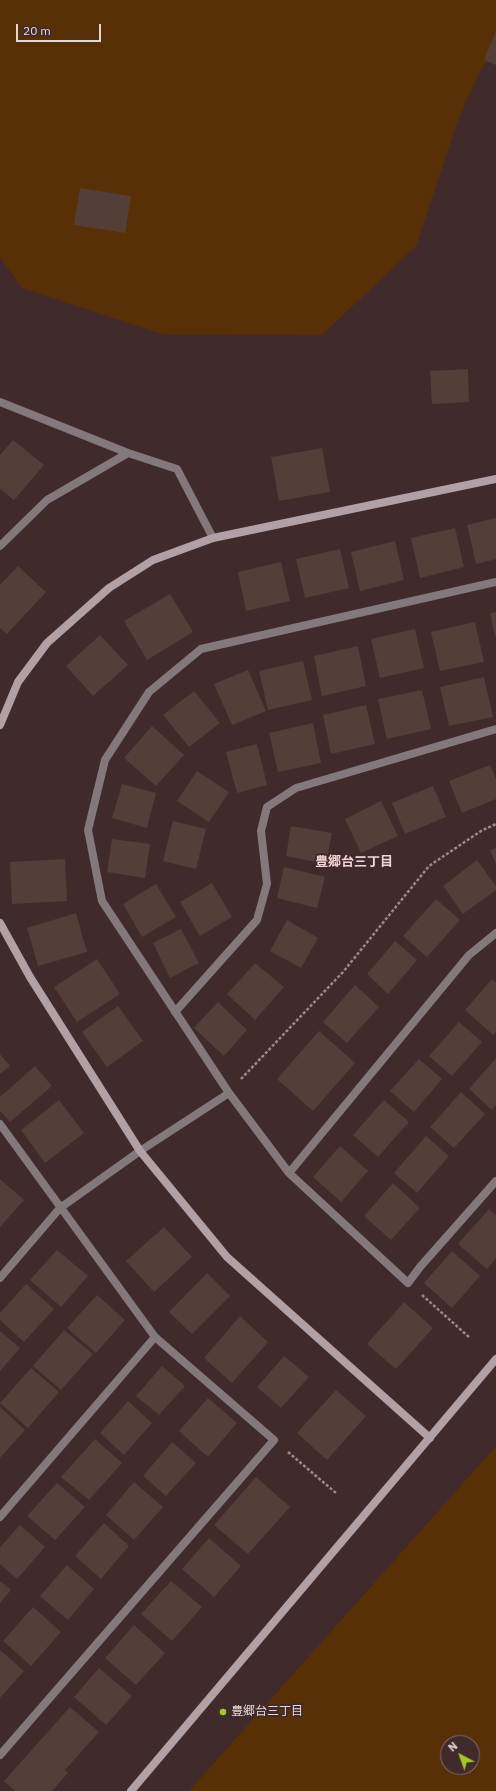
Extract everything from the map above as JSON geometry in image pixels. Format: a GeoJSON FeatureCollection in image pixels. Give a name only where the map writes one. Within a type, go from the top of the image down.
{"type":"FeatureCollection","features":[{"type":"Feature","properties":{"kind":"street"},"geometry":{"type":"LineString","coordinates":[[0,402],[128,453],[177,469],[213,538]]}},
{"type":"Feature","properties":{"kind":"street"},"geometry":{"type":"LineString","coordinates":[[0,546],[47,500],[128,453]]}},
{"type":"Feature","properties":{"kind":"street"},"geometry":{"type":"LineString","coordinates":[[0,725],[18,682],[47,643],[109,588],[153,560],[213,538],[496,479]]}},
{"type":"Feature","properties":{"kind":"street"},"geometry":{"type":"LineString","coordinates":[[496,582],[201,649],[149,692],[105,760],[88,830],[102,902],[228,1093],[289,1172],[408,1283],[420,1267],[496,1181]]}},
{"type":"Feature","properties":{"kind":"street"},"geometry":{"type":"LineString","coordinates":[[175,1012],[257,920],[267,884],[261,831],[268,807],[296,788],[496,729]]}},
{"type":"Feature","properties":{"kind":"street"},"geometry":{"type":"LineString","coordinates":[[0,923],[30,978],[140,1151],[227,1257],[430,1438]]}},
{"type":"Feature","properties":{"kind":"street"},"geometry":{"type":"LineString","coordinates":[[289,1172],[469,955],[496,933]]}},
{"type":"Feature","properties":{"kind":"street"},"geometry":{"type":"LineString","coordinates":[[0,1278],[60,1208],[140,1151],[228,1093]]}},
{"type":"Feature","properties":{"kind":"street"},"geometry":{"type":"LineString","coordinates":[[0,1124],[155,1337],[274,1440],[0,1754]]}},
{"type":"Feature","properties":{"kind":"street"},"geometry":{"type":"LineString","coordinates":[[0,1517],[155,1337]]}},
{"type":"Feature","properties":{"kind":"street"},"geometry":{"type":"LineString","coordinates":[[131,1791],[496,1359]]}},
{"type":"Feature","properties":{"kind":"path"},"geometry":{"type":"LineString","coordinates":[[228,1093],[343,972],[429,866],[481,830],[496,824]]}},
{"type":"Feature","properties":{"kind":"path"},"geometry":{"type":"LineString","coordinates":[[408,1283],[470,1338]]}},
{"type":"Feature","properties":{"kind":"path"},"geometry":{"type":"LineString","coordinates":[[274,1440],[336,1494]]}},
{"type":"Feature","properties":{"kind":"shaded area"},"geometry":{"type":"Polygon","coordinates":[[[0,0],[496,0],[496,45],[479,73],[458,120],[416,246],[322,335],[162,334],[22,288],[0,258],[0,0]]]}},
{"type":"Feature","properties":{"kind":"shaded area"},"geometry":{"type":"Polygon","coordinates":[[[496,1446],[496,1791],[189,1791],[496,1446]]]}},
{"type":"Feature","properties":{"kind":"building"},"geometry":{"type":"Polygon","coordinates":[[[496,31],[496,65],[484,60],[496,31]]]}},
{"type":"Feature","properties":{"kind":"building"},"geometry":{"type":"Polygon","coordinates":[[[80,188],[131,196],[125,233],[74,225],[80,188]]]}},
{"type":"Feature","properties":{"kind":"building"},"geometry":{"type":"Polygon","coordinates":[[[468,369],[469,402],[432,404],[430,371],[468,369]]]}},
{"type":"Feature","properties":{"kind":"building"},"geometry":{"type":"Polygon","coordinates":[[[13,440],[44,465],[14,500],[0,489],[0,455],[13,440]]]}},
{"type":"Feature","properties":{"kind":"building"},"geometry":{"type":"Polygon","coordinates":[[[322,448],[330,492],[279,501],[271,457],[322,448]]]}},
{"type":"Feature","properties":{"kind":"building"},"geometry":{"type":"Polygon","coordinates":[[[496,518],[496,559],[476,564],[467,525],[496,518]]]}},
{"type":"Feature","properties":{"kind":"building"},"geometry":{"type":"Polygon","coordinates":[[[455,528],[464,567],[420,578],[411,538],[455,528]]]}},
{"type":"Feature","properties":{"kind":"building"},"geometry":{"type":"Polygon","coordinates":[[[395,541],[404,580],[360,591],[351,552],[395,541]]]}},
{"type":"Feature","properties":{"kind":"building"},"geometry":{"type":"Polygon","coordinates":[[[340,549],[349,588],[305,598],[296,559],[340,549]]]}},
{"type":"Feature","properties":{"kind":"building"},"geometry":{"type":"Polygon","coordinates":[[[281,562],[290,601],[246,611],[238,572],[281,562]]]}},
{"type":"Feature","properties":{"kind":"building"},"geometry":{"type":"Polygon","coordinates":[[[18,566],[46,592],[7,634],[0,628],[0,585],[18,566]]]}},
{"type":"Feature","properties":{"kind":"building"},"geometry":{"type":"Polygon","coordinates":[[[170,594],[193,632],[147,660],[124,621],[170,594]]]}},
{"type":"Feature","properties":{"kind":"building"},"geometry":{"type":"Polygon","coordinates":[[[496,612],[496,636],[495,636],[490,613],[496,612]]]}},
{"type":"Feature","properties":{"kind":"building"},"geometry":{"type":"Polygon","coordinates":[[[475,622],[484,662],[440,671],[431,632],[475,622]]]}},
{"type":"Feature","properties":{"kind":"building"},"geometry":{"type":"Polygon","coordinates":[[[415,629],[424,668],[380,678],[371,639],[415,629]]]}},
{"type":"Feature","properties":{"kind":"building"},"geometry":{"type":"Polygon","coordinates":[[[100,635],[128,665],[93,696],[66,666],[100,635]]]}},
{"type":"Feature","properties":{"kind":"building"},"geometry":{"type":"Polygon","coordinates":[[[358,646],[366,686],[322,696],[314,656],[358,646]]]}},
{"type":"Feature","properties":{"kind":"building"},"geometry":{"type":"Polygon","coordinates":[[[303,661],[312,700],[268,710],[259,671],[303,661]]]}},
{"type":"Feature","properties":{"kind":"building"},"geometry":{"type":"Polygon","coordinates":[[[248,670],[266,711],[232,725],[214,684],[248,670]]]}},
{"type":"Feature","properties":{"kind":"building"},"geometry":{"type":"Polygon","coordinates":[[[484,677],[493,717],[449,726],[440,687],[484,677]]]}},
{"type":"Feature","properties":{"kind":"building"},"geometry":{"type":"Polygon","coordinates":[[[422,690],[431,729],[387,739],[378,699],[422,690]]]}},
{"type":"Feature","properties":{"kind":"building"},"geometry":{"type":"Polygon","coordinates":[[[194,691],[220,723],[189,747],[163,715],[194,691]]]}},
{"type":"Feature","properties":{"kind":"building"},"geometry":{"type":"Polygon","coordinates":[[[366,705],[375,744],[331,754],[323,715],[366,705]]]}},
{"type":"Feature","properties":{"kind":"building"},"geometry":{"type":"Polygon","coordinates":[[[313,723],[321,763],[278,772],[269,733],[313,723]]]}},
{"type":"Feature","properties":{"kind":"building"},"geometry":{"type":"Polygon","coordinates":[[[152,726],[184,755],[156,786],[124,758],[152,726]]]}},
{"type":"Feature","properties":{"kind":"building"},"geometry":{"type":"Polygon","coordinates":[[[257,744],[267,785],[237,793],[226,752],[257,744]]]}},
{"type":"Feature","properties":{"kind":"building"},"geometry":{"type":"Polygon","coordinates":[[[490,765],[496,779],[496,799],[462,813],[449,781],[490,765]]]}},
{"type":"Feature","properties":{"kind":"building"},"geometry":{"type":"Polygon","coordinates":[[[197,771],[229,792],[209,822],[177,801],[197,771]]]}},
{"type":"Feature","properties":{"kind":"building"},"geometry":{"type":"Polygon","coordinates":[[[122,784],[156,793],[147,828],[112,818],[122,784]]]}},
{"type":"Feature","properties":{"kind":"building"},"geometry":{"type":"Polygon","coordinates":[[[433,786],[446,817],[405,834],[392,803],[433,786]]]}},
{"type":"Feature","properties":{"kind":"building"},"geometry":{"type":"Polygon","coordinates":[[[381,801],[398,836],[361,853],[345,819],[381,801]]]}},
{"type":"Feature","properties":{"kind":"building"},"geometry":{"type":"Polygon","coordinates":[[[173,821],[206,829],[196,869],[163,861],[173,821]]]}},
{"type":"Feature","properties":{"kind":"building"},"geometry":{"type":"Polygon","coordinates":[[[291,826],[332,833],[326,864],[286,856],[291,826]]]}},
{"type":"Feature","properties":{"kind":"building"},"geometry":{"type":"Polygon","coordinates":[[[112,839],[150,844],[145,878],[107,872],[112,839]]]}},
{"type":"Feature","properties":{"kind":"building"},"geometry":{"type":"Polygon","coordinates":[[[496,848],[496,864],[490,850],[496,848]]]}},
{"type":"Feature","properties":{"kind":"building"},"geometry":{"type":"Polygon","coordinates":[[[65,859],[67,901],[12,904],[10,862],[65,859]]]}},
{"type":"Feature","properties":{"kind":"building"},"geometry":{"type":"Polygon","coordinates":[[[477,860],[496,886],[496,890],[463,914],[443,886],[477,860]]]}},
{"type":"Feature","properties":{"kind":"building"},"geometry":{"type":"Polygon","coordinates":[[[284,867],[325,877],[317,908],[277,898],[284,867]]]}},
{"type":"Feature","properties":{"kind":"building"},"geometry":{"type":"Polygon","coordinates":[[[212,883],[232,917],[200,936],[180,902],[212,883]]]}},
{"type":"Feature","properties":{"kind":"building"},"geometry":{"type":"Polygon","coordinates":[[[156,884],[176,917],[142,937],[123,904],[156,884]]]}},
{"type":"Feature","properties":{"kind":"building"},"geometry":{"type":"Polygon","coordinates":[[[436,899],[460,920],[427,957],[403,936],[436,899]]]}},
{"type":"Feature","properties":{"kind":"building"},"geometry":{"type":"Polygon","coordinates":[[[76,913],[87,952],[38,966],[27,928],[76,913]]]}},
{"type":"Feature","properties":{"kind":"building"},"geometry":{"type":"Polygon","coordinates":[[[287,920],[318,938],[301,968],[270,951],[287,920]]]}},
{"type":"Feature","properties":{"kind":"building"},"geometry":{"type":"Polygon","coordinates":[[[181,929],[199,963],[170,978],[153,943],[181,929]]]}},
{"type":"Feature","properties":{"kind":"building"},"geometry":{"type":"Polygon","coordinates":[[[395,941],[417,960],[388,994],[367,974],[395,941]]]}},
{"type":"Feature","properties":{"kind":"building"},"geometry":{"type":"Polygon","coordinates":[[[97,959],[120,994],[77,1022],[54,987],[97,959]]]}},
{"type":"Feature","properties":{"kind":"building"},"geometry":{"type":"Polygon","coordinates":[[[255,963],[284,987],[255,1020],[227,994],[255,963]]]}},
{"type":"Feature","properties":{"kind":"building"},"geometry":{"type":"Polygon","coordinates":[[[492,979],[496,983],[496,1032],[493,1035],[465,1010],[492,979]]]}},
{"type":"Feature","properties":{"kind":"building"},"geometry":{"type":"Polygon","coordinates":[[[355,985],[379,1007],[347,1043],[323,1022],[355,985]]]}},
{"type":"Feature","properties":{"kind":"building"},"geometry":{"type":"Polygon","coordinates":[[[218,1002],[247,1030],[224,1056],[194,1028],[218,1002]]]}},
{"type":"Feature","properties":{"kind":"building"},"geometry":{"type":"Polygon","coordinates":[[[118,1006],[143,1041],[107,1067],[82,1032],[118,1006]]]}},
{"type":"Feature","properties":{"kind":"building"},"geometry":{"type":"Polygon","coordinates":[[[459,1022],[482,1042],[452,1076],[429,1056],[459,1022]]]}},
{"type":"Feature","properties":{"kind":"building"},"geometry":{"type":"Polygon","coordinates":[[[319,1031],[355,1063],[313,1111],[277,1079],[319,1031]]]}},
{"type":"Feature","properties":{"kind":"building"},"geometry":{"type":"Polygon","coordinates":[[[0,1054],[10,1066],[0,1074],[0,1054]]]}},
{"type":"Feature","properties":{"kind":"building"},"geometry":{"type":"Polygon","coordinates":[[[496,1058],[496,1105],[492,1110],[469,1089],[496,1058]]]}},
{"type":"Feature","properties":{"kind":"building"},"geometry":{"type":"Polygon","coordinates":[[[419,1059],[442,1079],[414,1112],[390,1091],[419,1059]]]}},
{"type":"Feature","properties":{"kind":"building"},"geometry":{"type":"Polygon","coordinates":[[[35,1066],[52,1086],[10,1122],[0,1111],[0,1097],[35,1066]]]}},
{"type":"Feature","properties":{"kind":"building"},"geometry":{"type":"Polygon","coordinates":[[[461,1092],[485,1114],[454,1148],[430,1127],[461,1092]]]}},
{"type":"Feature","properties":{"kind":"building"},"geometry":{"type":"Polygon","coordinates":[[[59,1100],[84,1133],[45,1163],[21,1130],[59,1100]]]}},
{"type":"Feature","properties":{"kind":"building"},"geometry":{"type":"Polygon","coordinates":[[[384,1100],[409,1122],[378,1157],[353,1135],[384,1100]]]}},
{"type":"Feature","properties":{"kind":"building"},"geometry":{"type":"Polygon","coordinates":[[[426,1136],[449,1156],[417,1193],[394,1173],[426,1136]]]}},
{"type":"Feature","properties":{"kind":"building"},"geometry":{"type":"Polygon","coordinates":[[[340,1146],[368,1171],[341,1202],[313,1177],[340,1146]]]}},
{"type":"Feature","properties":{"kind":"building"},"geometry":{"type":"Polygon","coordinates":[[[0,1179],[24,1200],[0,1227],[0,1179]]]}},
{"type":"Feature","properties":{"kind":"building"},"geometry":{"type":"Polygon","coordinates":[[[393,1183],[420,1208],[391,1240],[364,1216],[393,1183]]]}},
{"type":"Feature","properties":{"kind":"building"},"geometry":{"type":"Polygon","coordinates":[[[489,1209],[496,1215],[496,1258],[487,1269],[458,1244],[489,1209]]]}},
{"type":"Feature","properties":{"kind":"building"},"geometry":{"type":"Polygon","coordinates":[[[164,1227],[192,1257],[154,1292],[126,1261],[164,1227]]]}},
{"type":"Feature","properties":{"kind":"building"},"geometry":{"type":"Polygon","coordinates":[[[57,1250],[88,1276],[61,1307],[30,1280],[57,1250]]]}},
{"type":"Feature","properties":{"kind":"building"},"geometry":{"type":"Polygon","coordinates":[[[452,1251],[480,1276],[452,1308],[424,1283],[452,1251]]]}},
{"type":"Feature","properties":{"kind":"building"},"geometry":{"type":"Polygon","coordinates":[[[207,1273],[230,1296],[192,1334],[169,1312],[207,1273]]]}},
{"type":"Feature","properties":{"kind":"building"},"geometry":{"type":"Polygon","coordinates":[[[26,1284],[54,1309],[24,1342],[0,1320],[0,1313],[26,1284]]]}},
{"type":"Feature","properties":{"kind":"building"},"geometry":{"type":"Polygon","coordinates":[[[97,1295],[125,1320],[96,1353],[67,1328],[97,1295]]]}},
{"type":"Feature","properties":{"kind":"building"},"geometry":{"type":"Polygon","coordinates":[[[404,1302],[433,1328],[396,1369],[367,1344],[404,1302]]]}},
{"type":"Feature","properties":{"kind":"building"},"geometry":{"type":"Polygon","coordinates":[[[240,1316],[268,1342],[232,1383],[204,1358],[240,1316]]]}},
{"type":"Feature","properties":{"kind":"building"},"geometry":{"type":"Polygon","coordinates":[[[64,1330],[93,1354],[61,1390],[33,1366],[64,1330]]]}},
{"type":"Feature","properties":{"kind":"building"},"geometry":{"type":"Polygon","coordinates":[[[0,1331],[20,1348],[0,1371],[0,1331]]]}},
{"type":"Feature","properties":{"kind":"building"},"geometry":{"type":"Polygon","coordinates":[[[284,1356],[309,1377],[281,1408],[257,1387],[284,1356]]]}},
{"type":"Feature","properties":{"kind":"building"},"geometry":{"type":"Polygon","coordinates":[[[162,1366],[185,1386],[159,1415],[136,1396],[162,1366]]]}},
{"type":"Feature","properties":{"kind":"building"},"geometry":{"type":"Polygon","coordinates":[[[31,1368],[59,1392],[28,1428],[0,1403],[31,1368]]]}},
{"type":"Feature","properties":{"kind":"building"},"geometry":{"type":"Polygon","coordinates":[[[336,1390],[366,1416],[327,1460],[297,1433],[336,1390]]]}},
{"type":"Feature","properties":{"kind":"building"},"geometry":{"type":"Polygon","coordinates":[[[208,1398],[237,1423],[208,1457],[179,1431],[208,1398]]]}},
{"type":"Feature","properties":{"kind":"building"},"geometry":{"type":"Polygon","coordinates":[[[128,1401],[152,1423],[124,1455],[100,1433],[128,1401]]]}},
{"type":"Feature","properties":{"kind":"building"},"geometry":{"type":"Polygon","coordinates":[[[0,1407],[25,1430],[0,1458],[0,1407]]]}},
{"type":"Feature","properties":{"kind":"building"},"geometry":{"type":"Polygon","coordinates":[[[95,1439],[122,1463],[89,1500],[61,1477],[95,1439]]]}},
{"type":"Feature","properties":{"kind":"building"},"geometry":{"type":"Polygon","coordinates":[[[172,1442],[196,1463],[166,1496],[143,1476],[172,1442]]]}},
{"type":"Feature","properties":{"kind":"building"},"geometry":{"type":"Polygon","coordinates":[[[256,1477],[290,1507],[248,1554],[214,1525],[256,1477]]]}},
{"type":"Feature","properties":{"kind":"building"},"geometry":{"type":"Polygon","coordinates":[[[134,1482],[163,1507],[134,1540],[106,1515],[134,1482]]]}},
{"type":"Feature","properties":{"kind":"building"},"geometry":{"type":"Polygon","coordinates":[[[57,1483],[85,1507],[55,1540],[27,1516],[57,1483]]]}},
{"type":"Feature","properties":{"kind":"building"},"geometry":{"type":"Polygon","coordinates":[[[104,1523],[129,1546],[101,1579],[75,1556],[104,1523]]]}},
{"type":"Feature","properties":{"kind":"building"},"geometry":{"type":"Polygon","coordinates":[[[20,1525],[45,1547],[17,1579],[0,1564],[0,1547],[20,1525]]]}},
{"type":"Feature","properties":{"kind":"building"},"geometry":{"type":"Polygon","coordinates":[[[209,1538],[241,1566],[214,1597],[182,1569],[209,1538]]]}},
{"type":"Feature","properties":{"kind":"building"},"geometry":{"type":"Polygon","coordinates":[[[67,1565],[94,1589],[68,1620],[40,1596],[67,1565]]]}},
{"type":"Feature","properties":{"kind":"building"},"geometry":{"type":"Polygon","coordinates":[[[0,1581],[11,1590],[0,1603],[0,1581]]]}},
{"type":"Feature","properties":{"kind":"building"},"geometry":{"type":"Polygon","coordinates":[[[171,1581],[202,1607],[172,1641],[141,1614],[171,1581]]]}},
{"type":"Feature","properties":{"kind":"building"},"geometry":{"type":"Polygon","coordinates":[[[33,1607],[61,1632],[31,1666],[3,1641],[33,1607]]]}},
{"type":"Feature","properties":{"kind":"building"},"geometry":{"type":"Polygon","coordinates":[[[134,1625],[165,1653],[136,1685],[105,1658],[134,1625]]]}},
{"type":"Feature","properties":{"kind":"building"},"geometry":{"type":"Polygon","coordinates":[[[0,1650],[24,1671],[0,1698],[0,1650]]]}},
{"type":"Feature","properties":{"kind":"building"},"geometry":{"type":"Polygon","coordinates":[[[99,1668],[132,1696],[106,1725],[74,1697],[99,1668]]]}},
{"type":"Feature","properties":{"kind":"building"},"geometry":{"type":"Polygon","coordinates":[[[70,1707],[99,1732],[65,1770],[68,1773],[52,1791],[15,1791],[4,1781],[70,1707]]]}},
{"type":"Feature","properties":{"kind":"place","name":"豊郷台三丁目"},"geometry":{"type":"Point","coordinates":[223,1712]}},
{"type":"Feature","properties":{"kind":"district","name":"豊郷台三丁目"},"geometry":{"type":"Point","coordinates":[354,862]}}]}
